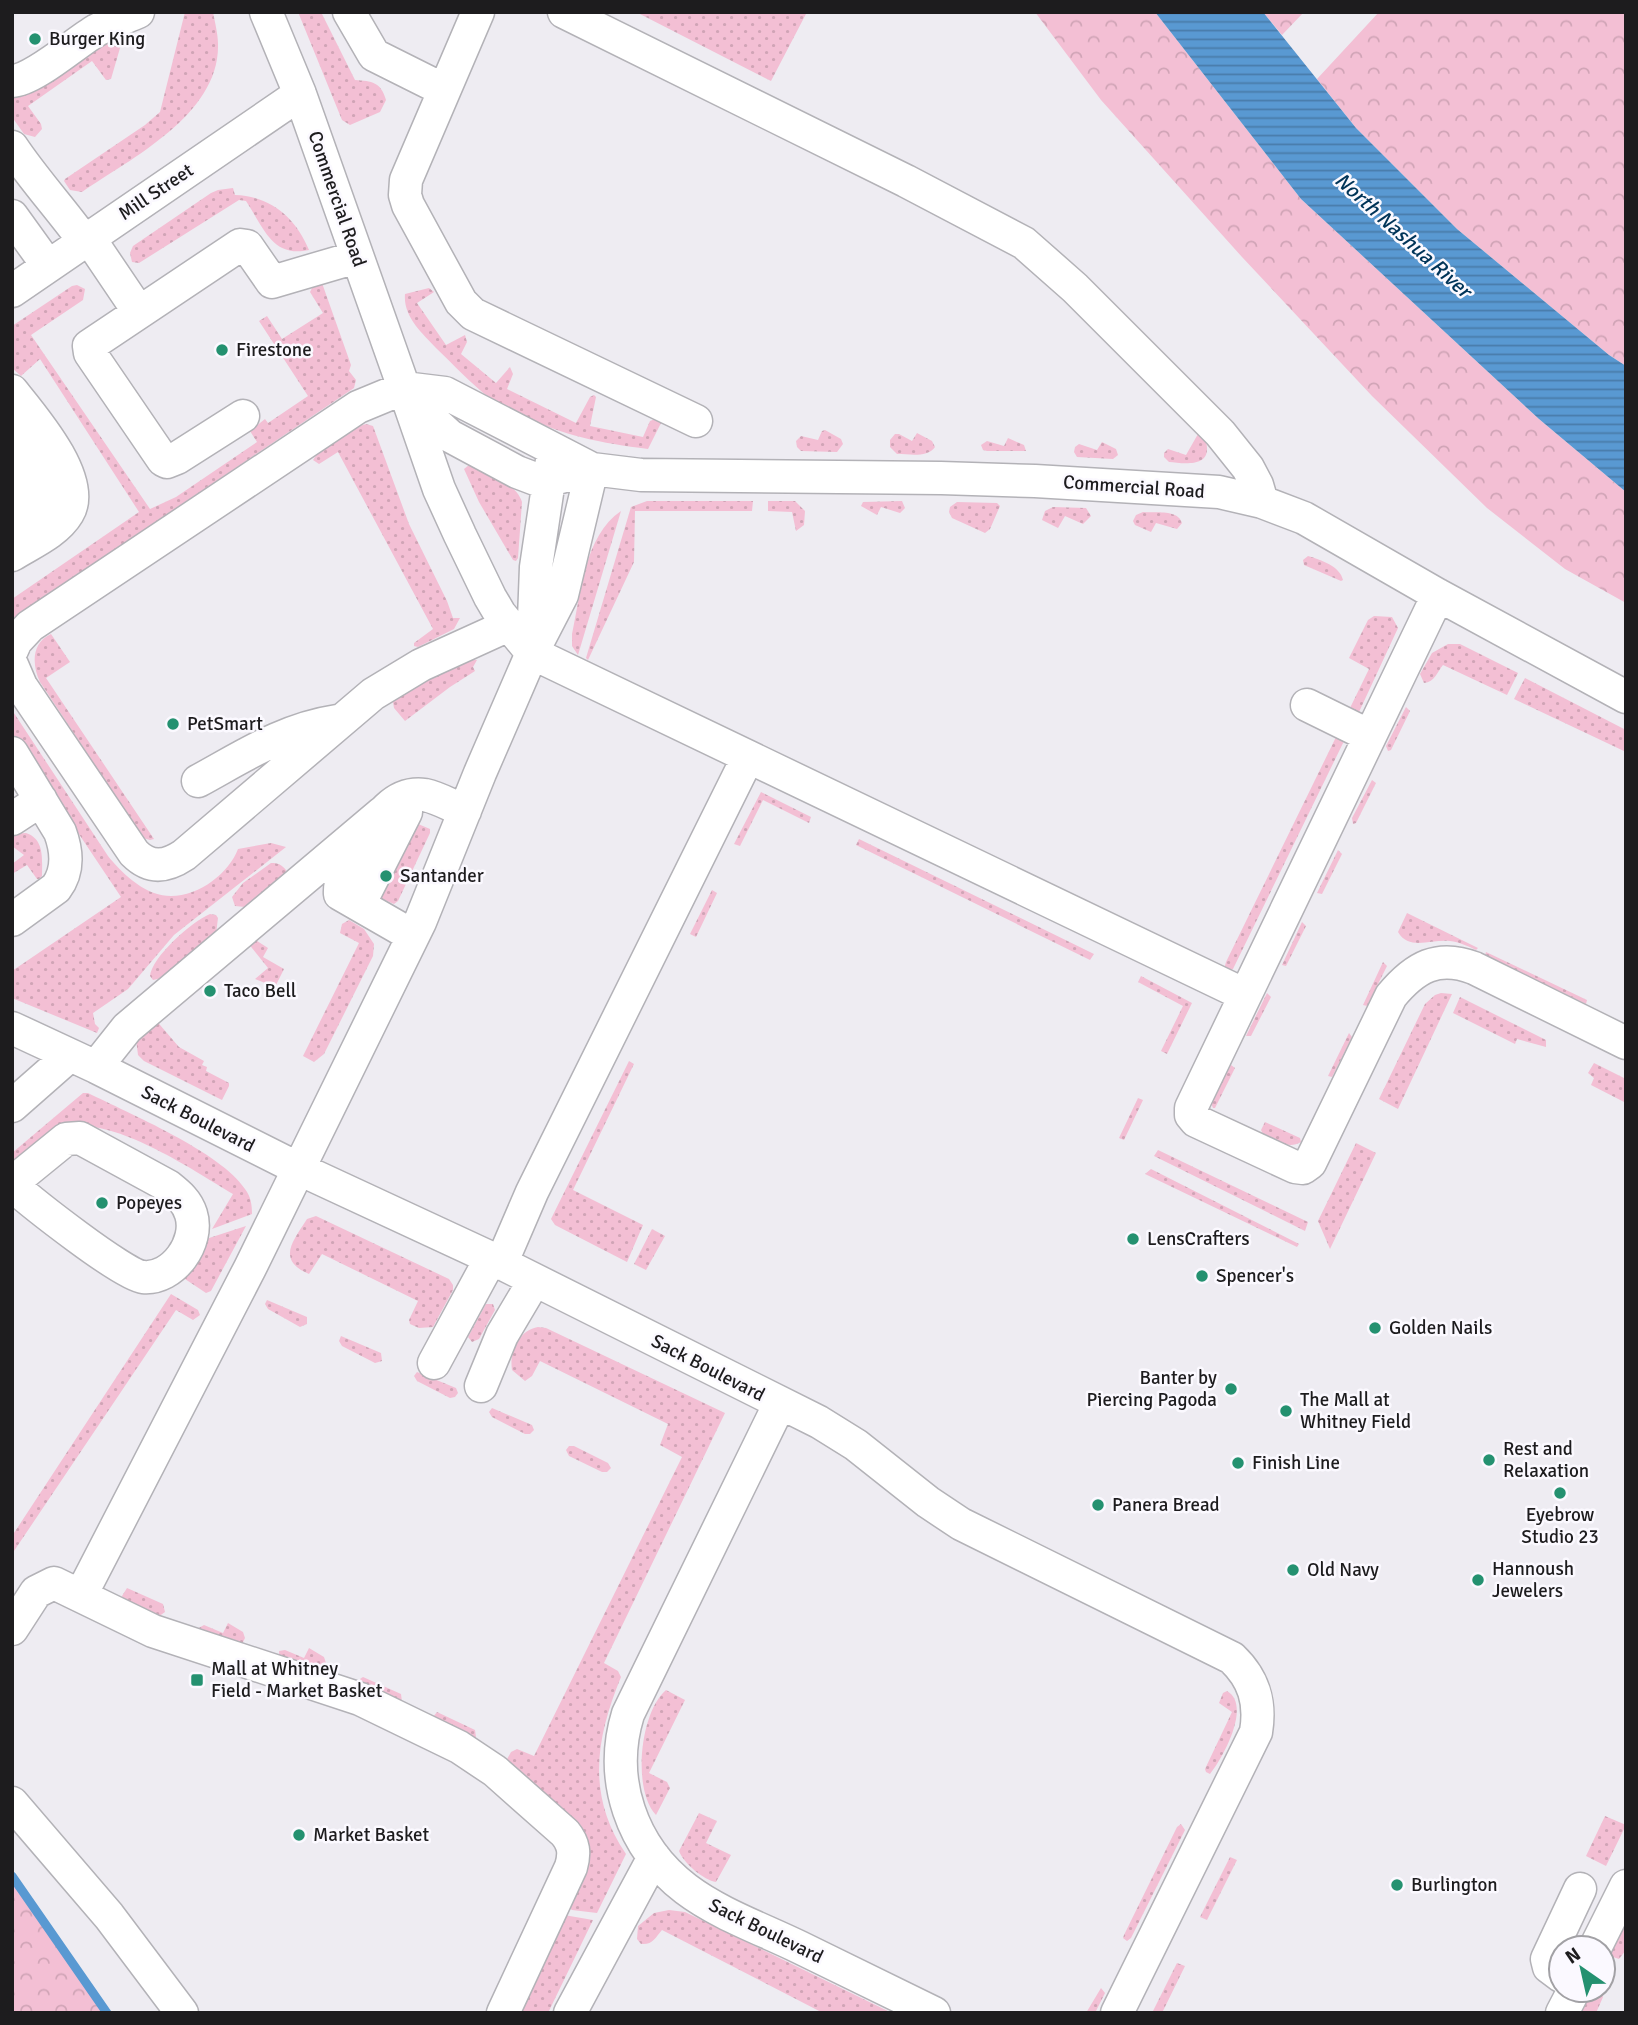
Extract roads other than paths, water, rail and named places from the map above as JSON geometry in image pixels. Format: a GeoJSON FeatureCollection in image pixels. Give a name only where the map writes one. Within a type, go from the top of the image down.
{"type":"FeatureCollection","features":[{"type":"Feature","properties":{"kind":"street"},"geometry":{"type":"LineString","coordinates":[[12,81],[33,73],[104,26],[138,12]]}},
{"type":"Feature","properties":{"kind":"street","name":"Commercial Road"},"geometry":{"type":"LineString","coordinates":[[266,12],[300,94],[404,388],[450,436],[517,472],[538,480],[549,480],[592,469],[641,475],[1035,481],[1219,492],[1262,502],[1304,518],[1438,595],[1626,696]]}},
{"type":"Feature","properties":{"kind":"street"},"geometry":{"type":"LineString","coordinates":[[349,12],[374,55],[444,90]]}},
{"type":"Feature","properties":{"kind":"street"},"geometry":{"type":"LineString","coordinates":[[478,12],[406,180],[405,195],[461,302],[484,321],[696,421]]}},
{"type":"Feature","properties":{"kind":"street"},"geometry":{"type":"LineString","coordinates":[[564,12],[894,175],[1024,243],[1075,288],[1211,424],[1248,468],[1258,485],[1262,502]]}},
{"type":"Feature","properties":{"kind":"street","name":"Mill Street"},"geometry":{"type":"LineString","coordinates":[[12,291],[300,94]]}},
{"type":"Feature","properties":{"kind":"street"},"geometry":{"type":"LineString","coordinates":[[12,147],[41,189],[86,240],[139,312]]}},
{"type":"Feature","properties":{"kind":"street"},"geometry":{"type":"LineString","coordinates":[[12,216],[48,267]]}},
{"type":"Feature","properties":{"kind":"street"},"geometry":{"type":"LineString","coordinates":[[243,416],[173,461],[167,462],[163,460],[88,350],[93,342],[240,245],[247,246],[272,282],[357,257]]}},
{"type":"Feature","properties":{"kind":"street"},"geometry":{"type":"LineString","coordinates":[[12,650],[16,641],[30,626],[358,407],[404,388],[439,489],[460,536],[490,597],[532,653],[1245,995]]}},
{"type":"Feature","properties":{"kind":"street","name":"Commercial Road"},"geometry":{"type":"LineString","coordinates":[[404,388],[445,393],[592,469]]}},
{"type":"Feature","properties":{"kind":"street"},"geometry":{"type":"LineString","coordinates":[[12,514],[26,455],[15,409]]}},
{"type":"Feature","properties":{"kind":"street"},"geometry":{"type":"LineString","coordinates":[[12,533],[43,508],[51,494],[50,480],[15,409]]}},
{"type":"Feature","properties":{"kind":"street"},"geometry":{"type":"LineString","coordinates":[[12,555],[55,527],[70,511],[73,495],[72,484],[63,465],[15,409]]}},
{"type":"Feature","properties":{"kind":"street"},"geometry":{"type":"LineString","coordinates":[[532,653],[535,577],[554,448]]}},
{"type":"Feature","properties":{"kind":"street"},"geometry":{"type":"LineString","coordinates":[[81,1595],[250,1268],[413,936],[532,653],[562,595],[592,469]]}},
{"type":"Feature","properties":{"kind":"street"},"geometry":{"type":"LineString","coordinates":[[1438,595],[1191,1108],[1191,1115],[1196,1121],[1294,1167],[1303,1168],[1310,1163],[1391,996],[1424,966],[1446,961],[1460,962],[1626,1043]]}},
{"type":"Feature","properties":{"kind":"street"},"geometry":{"type":"LineString","coordinates":[[12,666],[21,686],[134,853],[142,861],[161,865],[184,855],[373,694],[395,680],[509,625]]}},
{"type":"Feature","properties":{"kind":"street"},"geometry":{"type":"LineString","coordinates":[[1307,705],[1370,736]]}},
{"type":"Feature","properties":{"kind":"street"},"geometry":{"type":"LineString","coordinates":[[198,781],[292,731],[340,721]]}},
{"type":"Feature","properties":{"kind":"street"},"geometry":{"type":"LineString","coordinates":[[12,753],[64,843],[66,863],[61,882],[50,894],[12,920]]}},
{"type":"Feature","properties":{"kind":"street"},"geometry":{"type":"LineString","coordinates":[[434,1363],[496,1261],[532,1192],[748,757]]}},
{"type":"Feature","properties":{"kind":"street"},"geometry":{"type":"LineString","coordinates":[[12,1106],[83,1061],[127,1028],[392,806],[425,795],[465,811]]}},
{"type":"Feature","properties":{"kind":"street"},"geometry":{"type":"LineString","coordinates":[[12,819],[41,800]]}},
{"type":"Feature","properties":{"kind":"street"},"geometry":{"type":"LineString","coordinates":[[392,806],[340,881],[340,894],[413,936]]}},
{"type":"Feature","properties":{"kind":"street","name":"Sack Boulevard"},"geometry":{"type":"LineString","coordinates":[[12,1028],[297,1168],[496,1261],[780,1404],[635,1699],[624,1729],[620,1759],[622,1791],[632,1822],[654,1857],[670,1875],[703,1900],[933,2013]]}},
{"type":"Feature","properties":{"kind":"street"},"geometry":{"type":"LineString","coordinates":[[65,1145],[76,1148],[163,1205],[172,1217],[173,1235],[158,1258],[135,1268],[123,1268],[33,1203],[12,1184],[54,1147],[65,1145]]}},
{"type":"Feature","properties":{"kind":"street"},"geometry":{"type":"LineString","coordinates":[[481,1386],[502,1335],[534,1281]]}},
{"type":"Feature","properties":{"kind":"street"},"geometry":{"type":"LineString","coordinates":[[780,1404],[819,1422],[856,1444],[928,1502],[961,1524],[1218,1650],[1237,1662],[1251,1681],[1258,1704],[1258,1720],[1252,1742],[1117,2013]]}},
{"type":"Feature","properties":{"kind":"street"},"geometry":{"type":"LineString","coordinates":[[12,1629],[36,1592],[54,1583],[153,1631],[360,1699],[459,1747],[495,1770],[565,1833],[573,1845],[571,1867],[503,2013]]}},
{"type":"Feature","properties":{"kind":"street"},"geometry":{"type":"LineString","coordinates":[[12,1803],[109,1916],[182,2013]]}},
{"type":"Feature","properties":{"kind":"street"},"geometry":{"type":"LineString","coordinates":[[570,2013],[654,1857]]}},
{"type":"Feature","properties":{"kind":"street"},"geometry":{"type":"LineString","coordinates":[[1602,1934],[1626,1886]]}},
{"type":"Feature","properties":{"kind":"street"},"geometry":{"type":"LineString","coordinates":[[1559,1934],[1580,1889]]}},
{"type":"Feature","properties":{"kind":"water","name":"North Nashua River"},"geometry":{"type":"Polygon","coordinates":[[[1155,12],[1263,12],[1356,128],[1457,229],[1609,355],[1626,366],[1626,492],[1539,419],[1301,199],[1155,12]]]}},
{"type":"Feature","properties":{"kind":"waterway"},"geometry":{"type":"LineString","coordinates":[[12,1876],[107,2013]]}},
{"type":"Feature","properties":{"kind":"place","name":"Burger King"},"geometry":{"type":"Point","coordinates":[35,39]}},
{"type":"Feature","properties":{"kind":"place","name":"Firestone"},"geometry":{"type":"Point","coordinates":[222,350]}},
{"type":"Feature","properties":{"kind":"place","name":"PetSmart"},"geometry":{"type":"Point","coordinates":[173,724]}},
{"type":"Feature","properties":{"kind":"place","name":"Santander"},"geometry":{"type":"Point","coordinates":[386,876]}},
{"type":"Feature","properties":{"kind":"place","name":"Taco Bell"},"geometry":{"type":"Point","coordinates":[210,991]}},
{"type":"Feature","properties":{"kind":"place","name":"Popeyes"},"geometry":{"type":"Point","coordinates":[102,1203]}},
{"type":"Feature","properties":{"kind":"place","name":"LensCrafters"},"geometry":{"type":"Point","coordinates":[1133,1239]}},
{"type":"Feature","properties":{"kind":"place","name":"Spencer's"},"geometry":{"type":"Point","coordinates":[1202,1276]}},
{"type":"Feature","properties":{"kind":"place","name":"Golden Nails"},"geometry":{"type":"Point","coordinates":[1375,1328]}},
{"type":"Feature","properties":{"kind":"place","name":"Banter by Piercing Pagoda"},"geometry":{"type":"Point","coordinates":[1231,1389]}},
{"type":"Feature","properties":{"kind":"place","name":"The Mall at Whitney Field"},"geometry":{"type":"Point","coordinates":[1286,1411]}},
{"type":"Feature","properties":{"kind":"place","name":"Rest and Relaxation"},"geometry":{"type":"Point","coordinates":[1489,1460]}},
{"type":"Feature","properties":{"kind":"place","name":"Finish Line"},"geometry":{"type":"Point","coordinates":[1238,1463]}},
{"type":"Feature","properties":{"kind":"place","name":"Eyebrow Studio 23"},"geometry":{"type":"Point","coordinates":[1560,1493]}},
{"type":"Feature","properties":{"kind":"place","name":"Panera Bread"},"geometry":{"type":"Point","coordinates":[1098,1505]}},
{"type":"Feature","properties":{"kind":"place","name":"Old Navy"},"geometry":{"type":"Point","coordinates":[1293,1570]}},
{"type":"Feature","properties":{"kind":"place","name":"Hannoush Jewelers"},"geometry":{"type":"Point","coordinates":[1478,1580]}},
{"type":"Feature","properties":{"kind":"place","name":"Mall at Whitney Field - Market Basket"},"geometry":{"type":"Point","coordinates":[197,1680]}},
{"type":"Feature","properties":{"kind":"place","name":"Market Basket"},"geometry":{"type":"Point","coordinates":[299,1835]}},
{"type":"Feature","properties":{"kind":"place","name":"Burlington"},"geometry":{"type":"Point","coordinates":[1397,1885]}}]}
